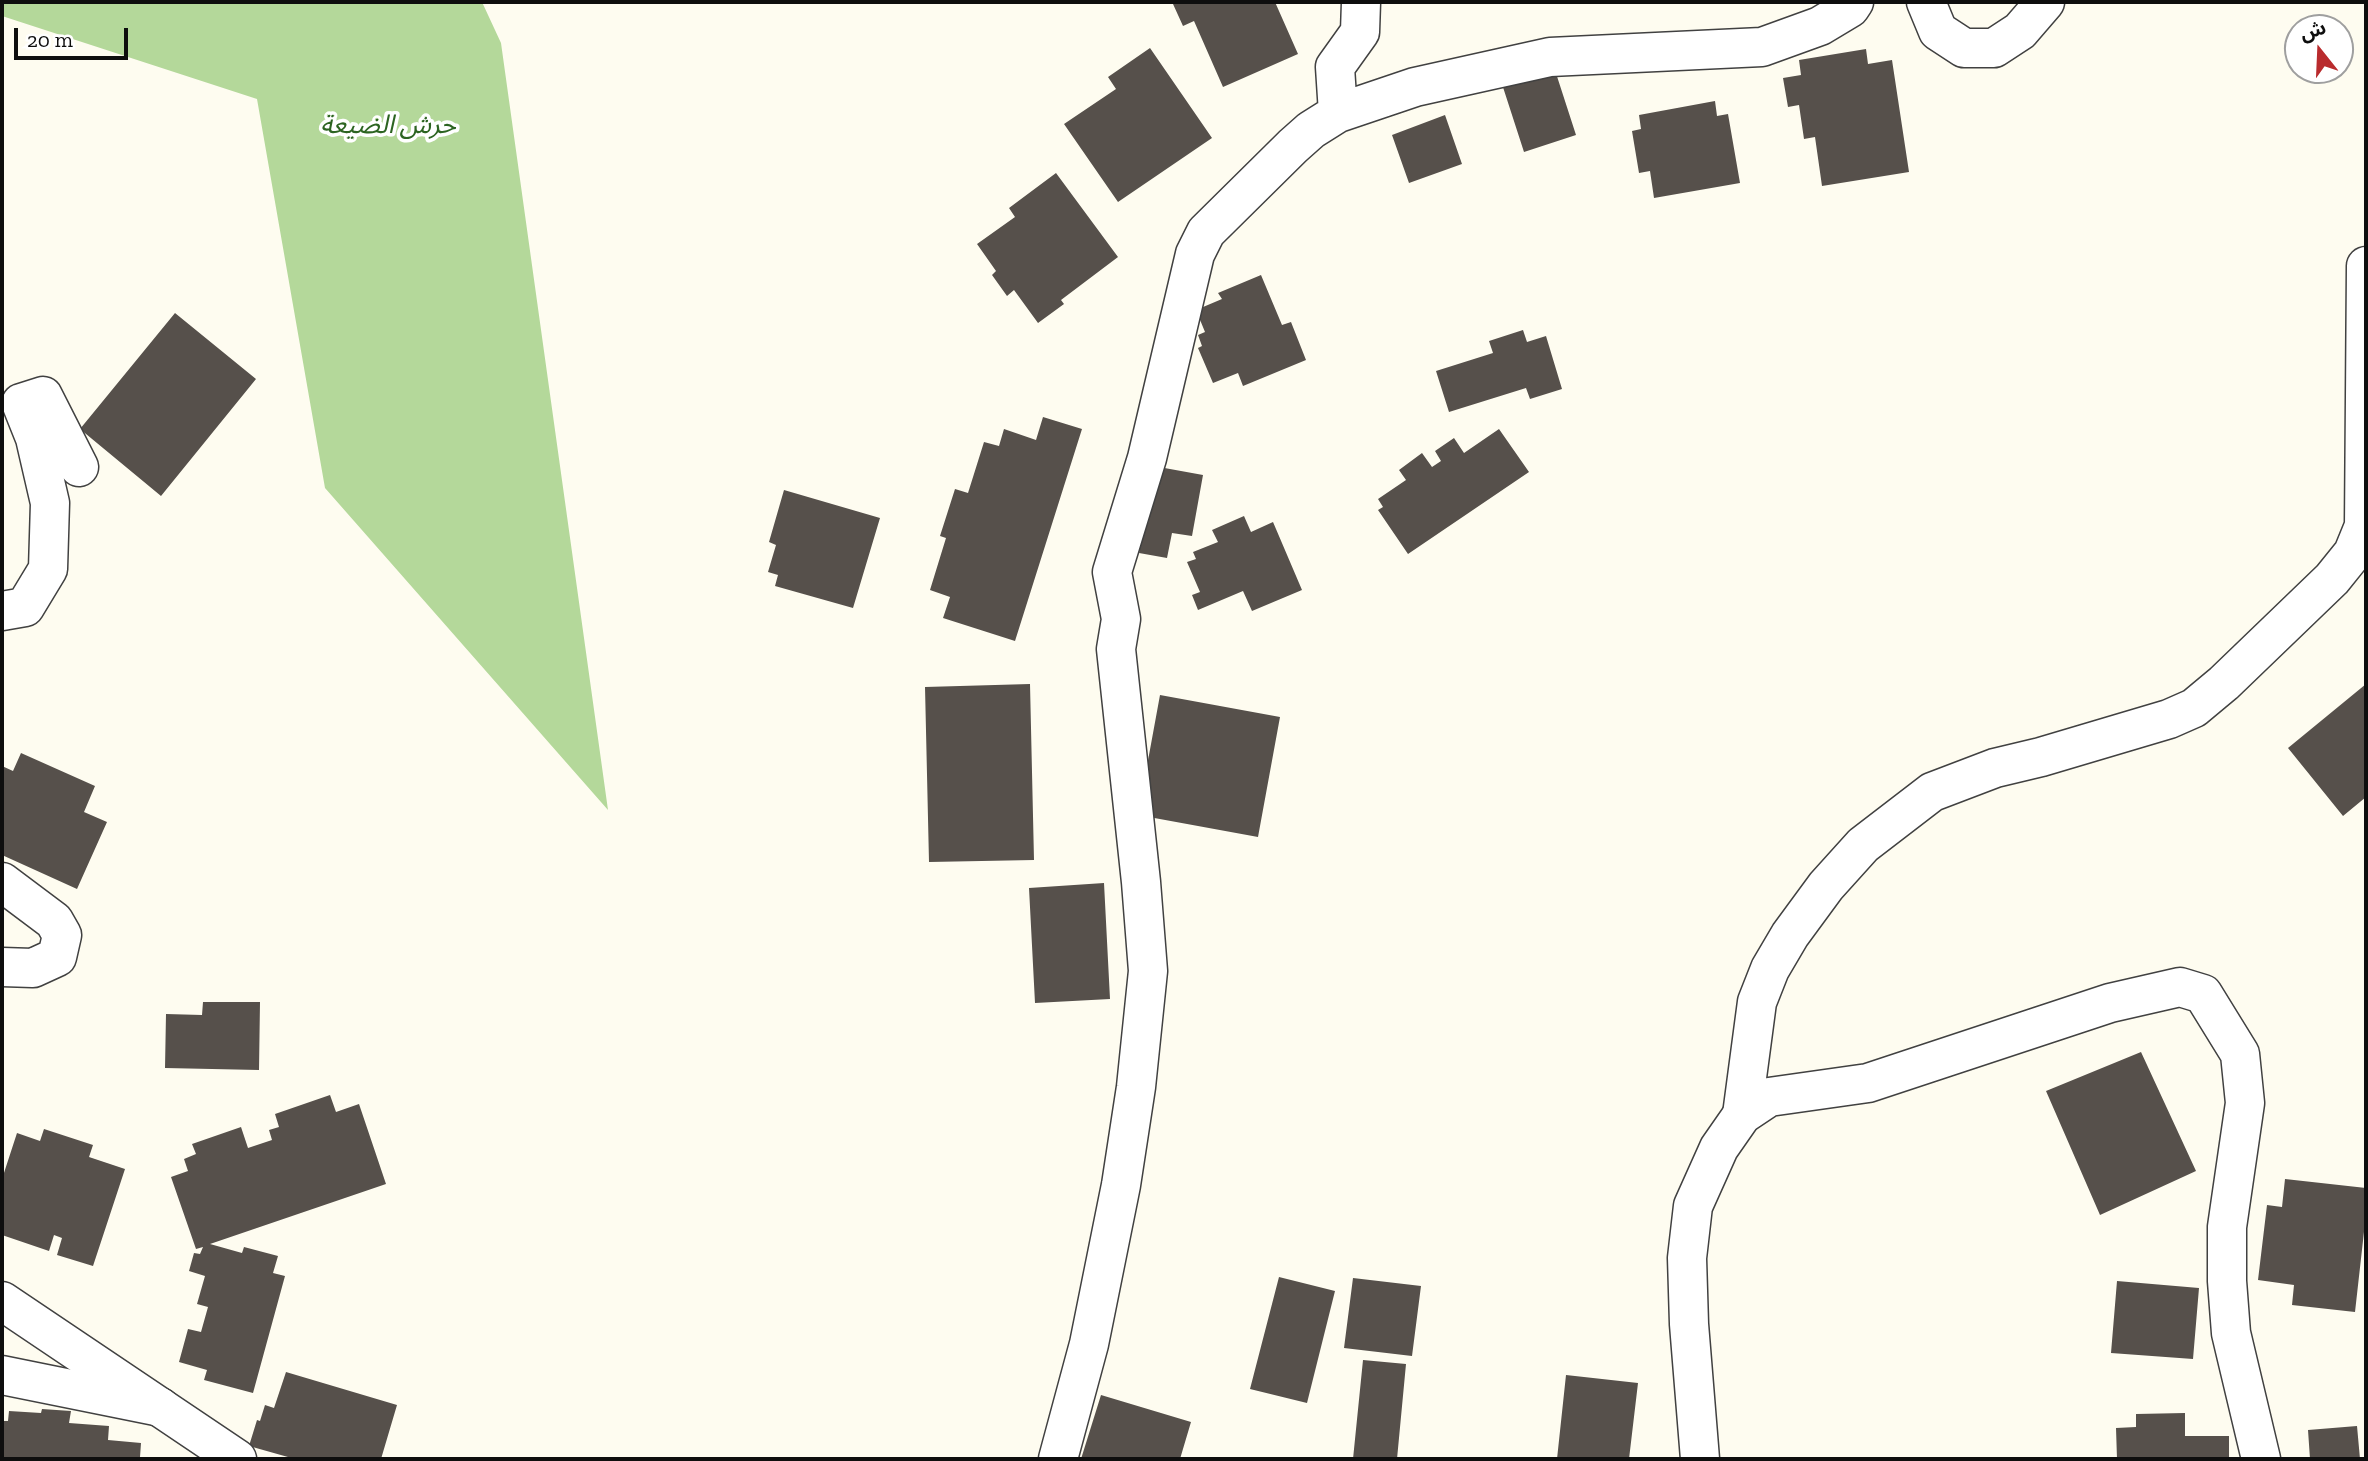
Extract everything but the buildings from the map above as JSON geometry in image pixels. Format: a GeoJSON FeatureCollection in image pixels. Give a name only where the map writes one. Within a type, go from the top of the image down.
{"type":"FeatureCollection","features":[{"type":"Feature","properties":{"kind":"street"},"geometry":{"type":"LineString","coordinates":[[1338,113],[1335,67],[1360,32],[1361,2]]}},
{"type":"Feature","properties":{"kind":"street"},"geometry":{"type":"LineString","coordinates":[[1058,1459],[1089,1344],[1121,1185],[1136,1087],[1148,971],[1116,649],[1121,620],[1112,572],[1147,458],[1195,254],[1206,232],[1293,146],[1311,130],[1338,113],[1415,87],[1550,57],[1762,47],[1820,26],[1850,8],[1854,2]]}},
{"type":"Feature","properties":{"kind":"street"},"geometry":{"type":"LineString","coordinates":[[1926,2],[1938,31],[1964,47],[1994,48],[2020,31],[2045,2]]}},
{"type":"Feature","properties":{"kind":"street"},"geometry":{"type":"LineString","coordinates":[[1742,1115],[1757,1002],[1770,969],[1797,925],[1826,886],[1863,845],[1932,792],[1995,768],[2169,719],[2194,708],[2219,689],[2322,589],[2353,553],[2364,526],[2366,266]]}},
{"type":"Feature","properties":{"kind":"street"},"geometry":{"type":"LineString","coordinates":[[2,611],[25,607],[48,569],[50,503],[36,438],[21,403],[43,396],[79,467]]}},
{"type":"Feature","properties":{"kind":"street"},"geometry":{"type":"LineString","coordinates":[[2,882],[54,921],[62,935],[57,957],[33,968],[2,967]]}},
{"type":"Feature","properties":{"kind":"street"},"geometry":{"type":"LineString","coordinates":[[1700,1459],[1689,1324],[1687,1258],[1693,1206],[1719,1148],[1742,1115],[1769,1097],[1868,1083],[2110,1003],[2180,987],[2203,994],[2240,1054],[2245,1103],[2227,1227],[2227,1281],[2231,1334],[2261,1459]]}},
{"type":"Feature","properties":{"kind":"street"},"geometry":{"type":"LineString","coordinates":[[2,1301],[236,1459]]}},
{"type":"Feature","properties":{"kind":"street"},"geometry":{"type":"LineString","coordinates":[[2,1374],[160,1407]]}},
{"type":"Feature","properties":{"kind":"green space","name":"حرش الضيعة"},"geometry":{"type":"Polygon","coordinates":[[[2,2],[482,2],[501,43],[608,810],[325,488],[257,99],[2,16],[2,2]]]}}]}
